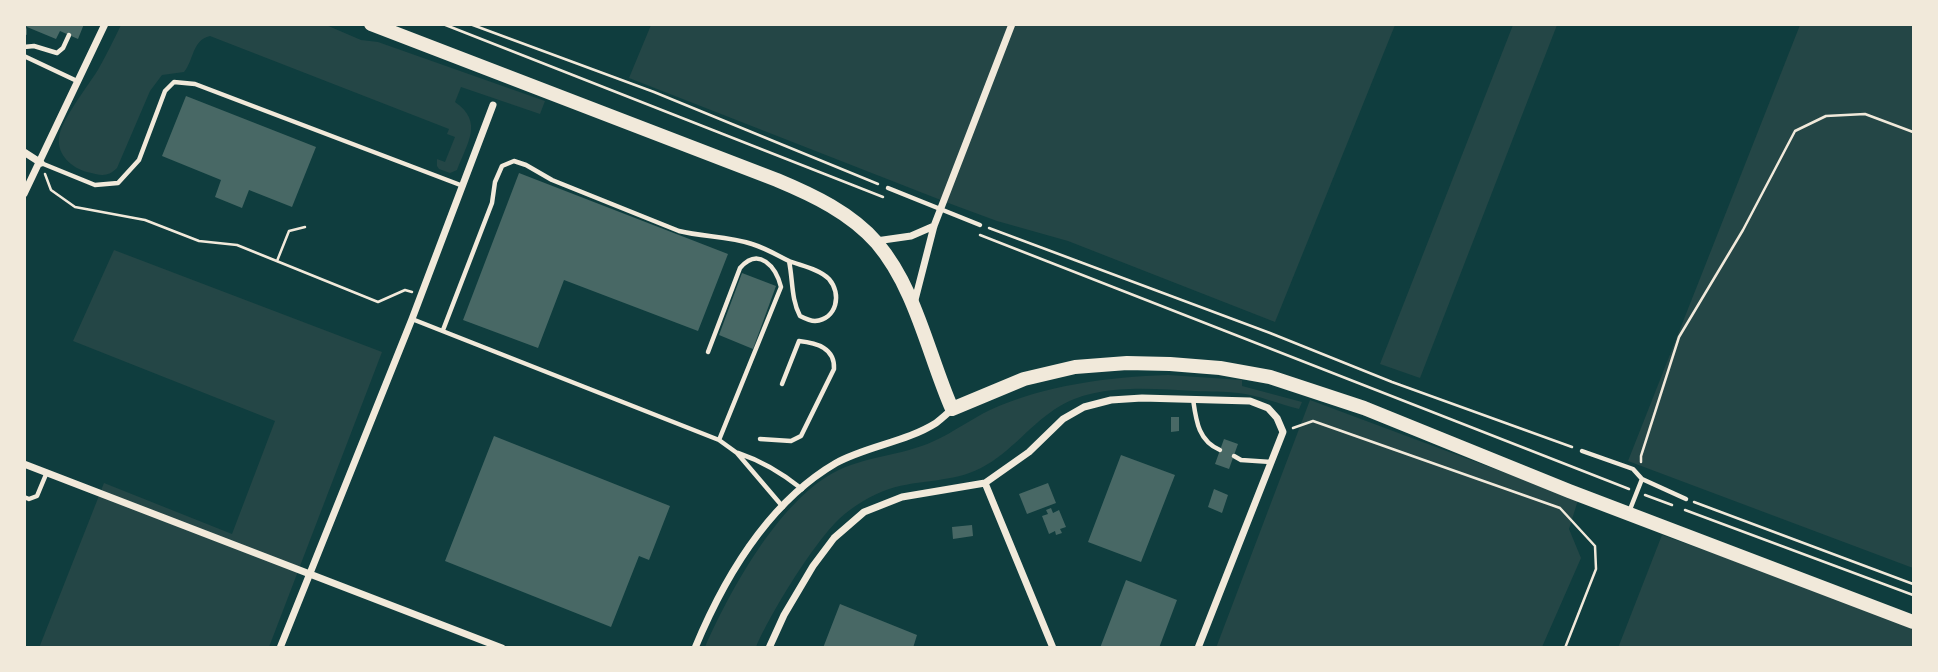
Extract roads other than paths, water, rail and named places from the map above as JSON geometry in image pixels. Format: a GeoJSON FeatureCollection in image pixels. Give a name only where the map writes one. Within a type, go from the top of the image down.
{"type":"FeatureCollection","features":[{"type":"Feature","properties":{"kind":"main road"},"geometry":{"type":"LineString","coordinates":[[371,24],[777,180],[833,207],[876,241],[905,286],[952,409],[1024,379],[1075,367],[1127,363],[1220,368],[1270,377],[1364,408],[1913,622]]}},
{"type":"Feature","properties":{"kind":"street"},"geometry":{"type":"LineString","coordinates":[[24,194],[41,163],[104,24]]}},
{"type":"Feature","properties":{"kind":"street"},"geometry":{"type":"LineString","coordinates":[[913,308],[934,226],[1012,24]]}},
{"type":"Feature","properties":{"kind":"street"},"geometry":{"type":"LineString","coordinates":[[280,648],[422,294],[493,105]]}},
{"type":"Feature","properties":{"kind":"street"},"geometry":{"type":"LineString","coordinates":[[24,152],[41,163]]}},
{"type":"Feature","properties":{"kind":"street"},"geometry":{"type":"LineString","coordinates":[[876,241],[911,236],[934,226]]}},
{"type":"Feature","properties":{"kind":"street"},"geometry":{"type":"LineString","coordinates":[[769,648],[784,615],[813,566],[834,538],[864,512],[902,496],[985,483],[1029,452],[1063,419],[1084,407],[1111,400],[1142,398],[1250,401],[1268,408],[1283,432],[1198,648]]}},
{"type":"Feature","properties":{"kind":"street"},"geometry":{"type":"LineString","coordinates":[[695,648],[713,606],[767,521],[836,463],[935,424],[952,409]]}},
{"type":"Feature","properties":{"kind":"street"},"geometry":{"type":"LineString","coordinates":[[24,464],[502,648]]}},
{"type":"Feature","properties":{"kind":"street"},"geometry":{"type":"LineString","coordinates":[[985,483],[1053,648]]}},
{"type":"Feature","properties":{"kind":"lane"},"geometry":{"type":"LineString","coordinates":[[24,47],[34,46],[57,52],[63,48],[69,35]]}},
{"type":"Feature","properties":{"kind":"lane"},"geometry":{"type":"LineString","coordinates":[[24,56],[77,81]]}},
{"type":"Feature","properties":{"kind":"lane"},"geometry":{"type":"LineString","coordinates":[[41,163],[95,185],[118,183],[139,160],[164,91],[174,82],[195,84],[464,186]]}},
{"type":"Feature","properties":{"kind":"lane"},"geometry":{"type":"LineString","coordinates":[[443,330],[492,203],[495,182],[502,166],[513,161],[552,180],[679,231],[752,244],[817,271],[829,279],[837,300],[833,310],[825,317],[813,321],[800,316],[793,304],[793,280],[789,261]]}},
{"type":"Feature","properties":{"kind":"lane"},"geometry":{"type":"LineString","coordinates":[[888,188],[980,225]]}},
{"type":"Feature","properties":{"kind":"lane"},"geometry":{"type":"LineString","coordinates":[[708,352],[740,268],[747,260],[765,260],[778,276],[780,288],[719,440]]}},
{"type":"Feature","properties":{"kind":"lane"},"geometry":{"type":"LineString","coordinates":[[412,319],[719,440],[737,453],[784,508]]}},
{"type":"Feature","properties":{"kind":"lane"},"geometry":{"type":"LineString","coordinates":[[760,439],[792,440],[801,436],[834,369],[834,359],[829,351],[813,343],[799,341],[782,384]]}},
{"type":"Feature","properties":{"kind":"lane"},"geometry":{"type":"LineString","coordinates":[[1192,398],[1198,431],[1214,448],[1220,450]]}},
{"type":"Feature","properties":{"kind":"lane"},"geometry":{"type":"LineString","coordinates":[[1582,450],[1633,469],[1642,479],[1685,499]]}},
{"type":"Feature","properties":{"kind":"lane"},"geometry":{"type":"LineString","coordinates":[[737,453],[784,475],[802,489]]}},
{"type":"Feature","properties":{"kind":"lane"},"geometry":{"type":"LineString","coordinates":[[1234,456],[1241,460],[1273,462]]}},
{"type":"Feature","properties":{"kind":"lane"},"geometry":{"type":"LineString","coordinates":[[24,497],[29,499],[37,496],[47,472]]}},
{"type":"Feature","properties":{"kind":"lane"},"geometry":{"type":"LineString","coordinates":[[1629,513],[1642,479]]}}]}
